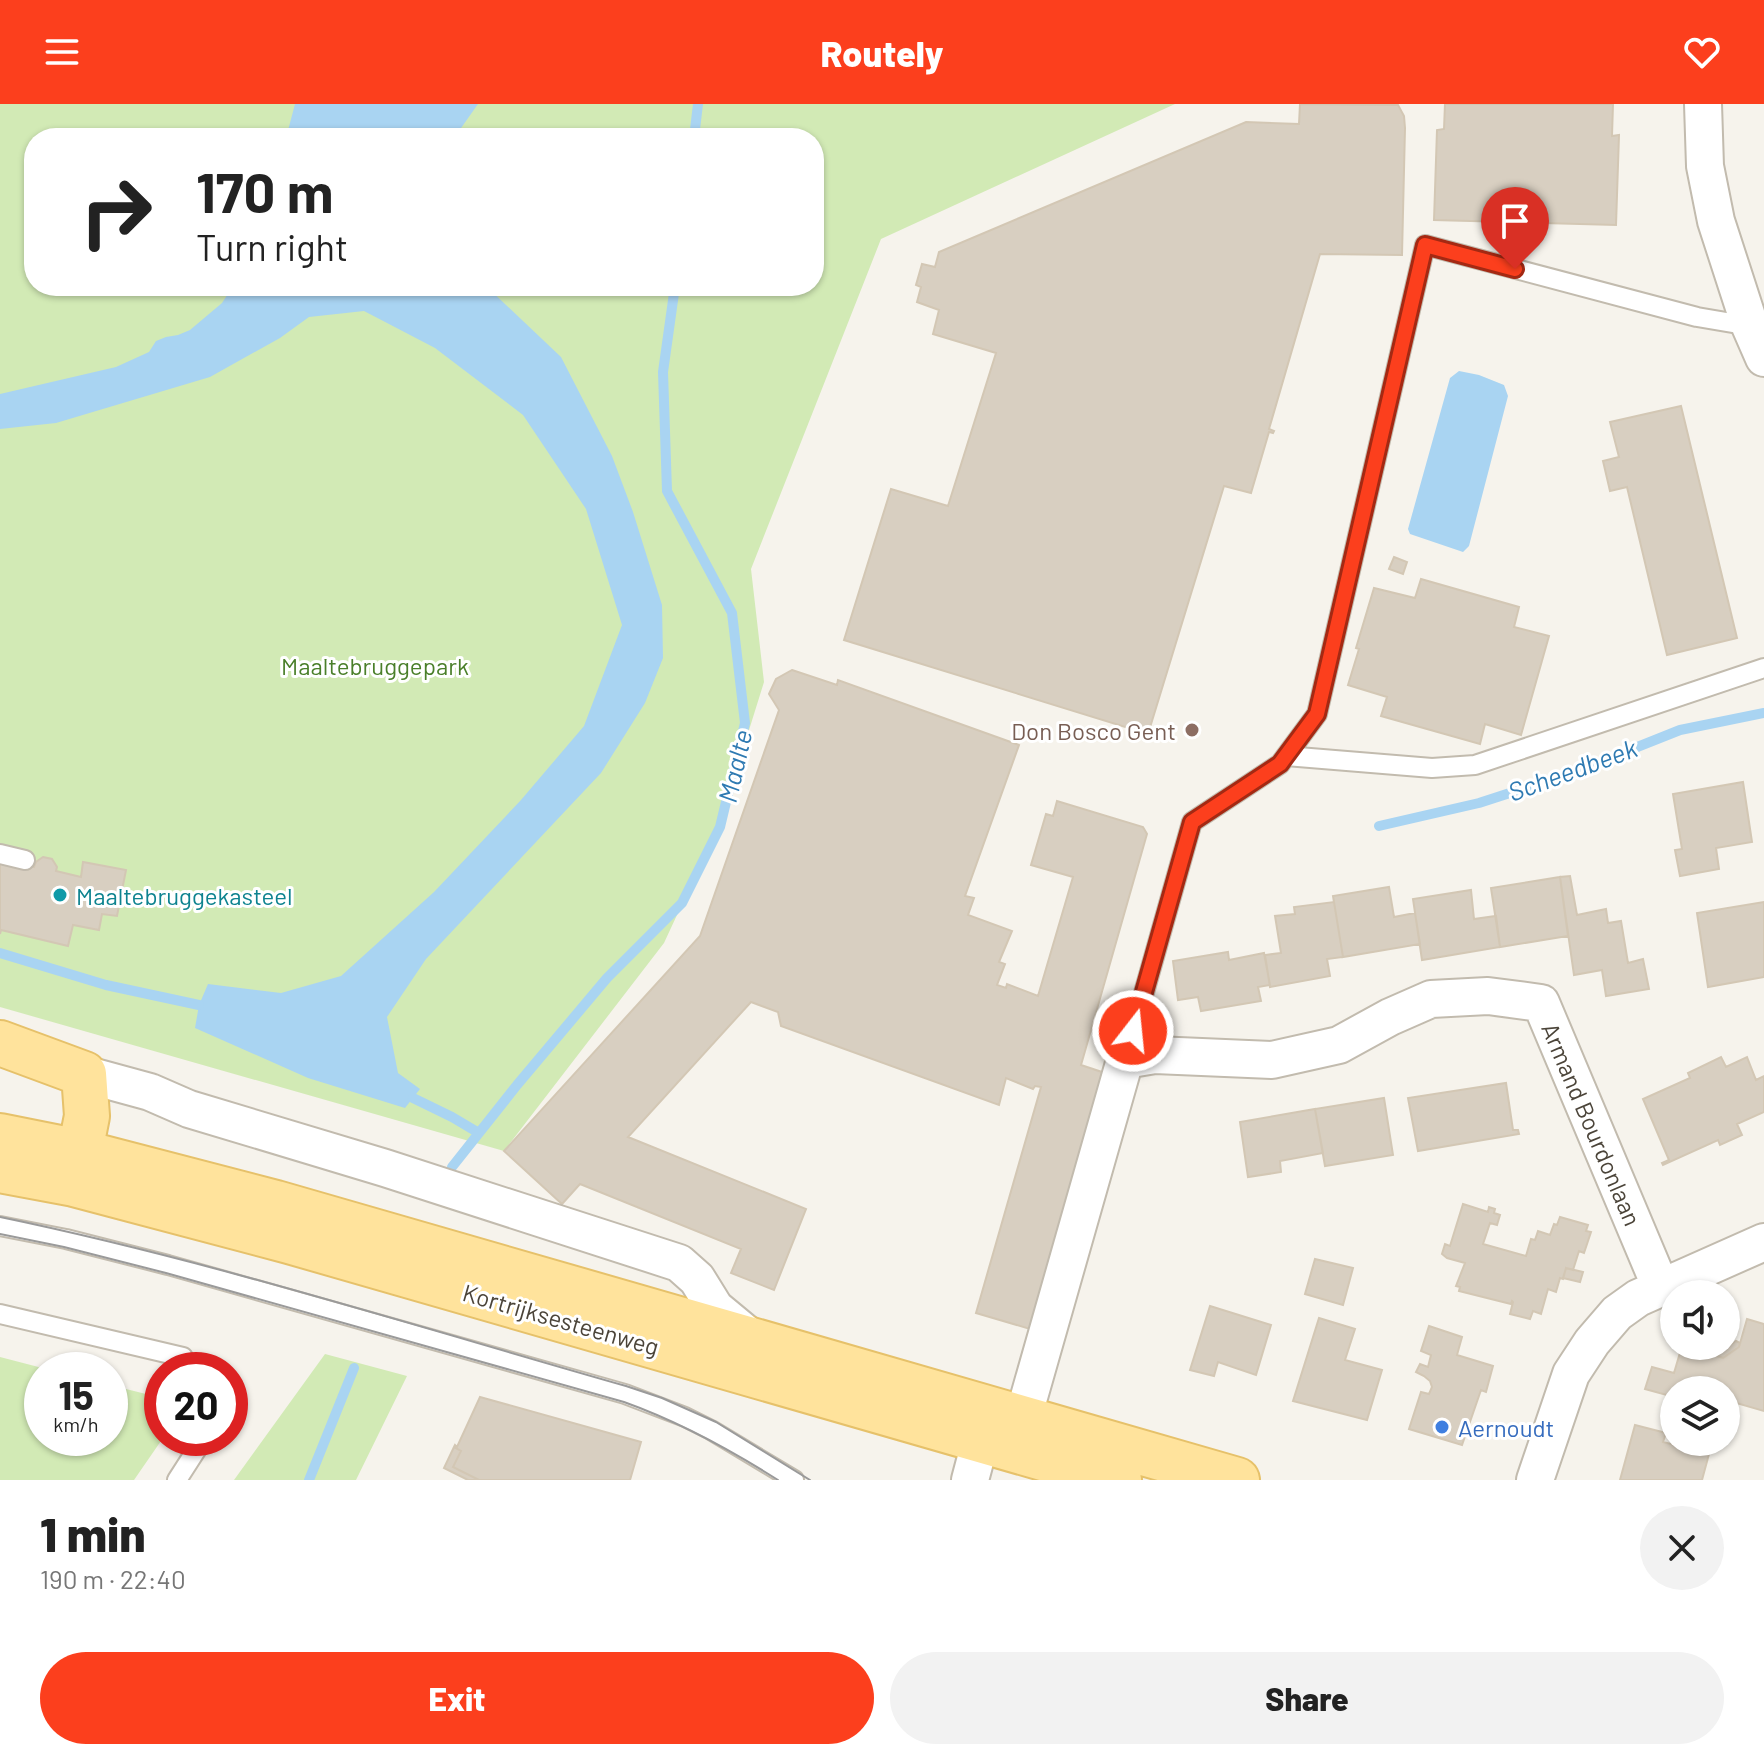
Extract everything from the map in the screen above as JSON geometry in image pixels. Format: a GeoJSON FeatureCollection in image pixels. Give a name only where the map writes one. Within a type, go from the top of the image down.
{"type":"FeatureCollection","features":[{"type":"Feature","properties":{"kind":"main road"},"geometry":{"type":"LineString","coordinates":[[0,1043],[84,1074],[87,1116],[77,1168]]}},
{"type":"Feature","properties":{"kind":"main road","name":"Kortrijksesteenweg"},"geometry":{"type":"LineString","coordinates":[[0,1136],[77,1168],[289,1241],[995,1440],[1119,1480]]}},
{"type":"Feature","properties":{"kind":"main road","name":"Kortrijksesteenweg"},"geometry":{"type":"LineString","coordinates":[[0,1170],[77,1168],[276,1203],[757,1343],[995,1440],[1237,1480]]}},
{"type":"Feature","properties":{"kind":"street"},"geometry":{"type":"LineString","coordinates":[[1703,104],[1705,166],[1716,221],[1757,342]]}},
{"type":"Feature","properties":{"kind":"street","name":"Armand Bourdonlaan"},"geometry":{"type":"LineString","coordinates":[[1125,1060],[1155,1055],[1272,1060],[1339,1045],[1431,999],[1488,996],[1541,1003],[1660,1286]]}},
{"type":"Feature","properties":{"kind":"street"},"geometry":{"type":"LineString","coordinates":[[995,1440],[1125,1060]]}},
{"type":"Feature","properties":{"kind":"street","name":"Kortrijksesteenweg"},"geometry":{"type":"LineString","coordinates":[[84,1074],[150,1092],[189,1109],[385,1168],[679,1263],[697,1279],[715,1308],[757,1343]]}},
{"type":"Feature","properties":{"kind":"street"},"geometry":{"type":"LineString","coordinates":[[1679,1280],[1764,1242]]}},
{"type":"Feature","properties":{"kind":"street"},"geometry":{"type":"LineString","coordinates":[[1535,1480],[1571,1374],[1592,1342],[1617,1313],[1638,1298],[1660,1288]]}},
{"type":"Feature","properties":{"kind":"lane"},"geometry":{"type":"LineString","coordinates":[[1125,1060],[1192,822],[1280,764],[1317,714],[1425,245],[1697,317],[1757,342]]}},
{"type":"Feature","properties":{"kind":"lane"},"geometry":{"type":"LineString","coordinates":[[1286,756],[1432,768],[1475,765],[1764,668]]}},
{"type":"Feature","properties":{"kind":"lane"},"geometry":{"type":"LineString","coordinates":[[0,854],[25,860]]}},
{"type":"Feature","properties":{"kind":"lane"},"geometry":{"type":"LineString","coordinates":[[0,1226],[168,1265],[625,1394],[711,1430],[794,1480]]}},
{"type":"Feature","properties":{"kind":"lane"},"geometry":{"type":"LineString","coordinates":[[0,1314],[162,1352]]}},
{"type":"Feature","properties":{"kind":"lane"},"geometry":{"type":"LineString","coordinates":[[177,1480],[192,1456]]}},
{"type":"Feature","properties":{"kind":"green space","name":"Maaltebruggepark"},"geometry":{"type":"Polygon","coordinates":[[[0,104],[1175,104],[881,239],[751,569],[764,682],[721,820],[664,943],[504,1151],[0,1007],[0,104]]]}},
{"type":"Feature","properties":{"kind":"green space"},"geometry":{"type":"Polygon","coordinates":[[[325,1354],[407,1376],[356,1480],[234,1480],[325,1354]]]}},
{"type":"Feature","properties":{"kind":"green space"},"geometry":{"type":"Polygon","coordinates":[[[0,1357],[24,1363],[24,1456],[128,1456],[128,1390],[144,1394],[144,1456],[151,1456],[134,1480],[0,1480],[0,1357]]]}},
{"type":"Feature","properties":{"kind":"water"},"geometry":{"type":"Polygon","coordinates":[[[295,104],[478,104],[461,128],[289,128],[295,104]]]}},
{"type":"Feature","properties":{"kind":"water"},"geometry":{"type":"Polygon","coordinates":[[[227,296],[497,296],[561,357],[612,456],[662,605],[663,658],[645,703],[601,773],[426,959],[387,1017],[398,1073],[420,1089],[405,1108],[308,1078],[195,1028],[199,1005],[208,984],[281,993],[341,976],[434,892],[521,800],[584,726],[622,625],[586,509],[523,415],[435,348],[364,311],[309,317],[280,338],[210,377],[56,423],[0,429],[0,394],[116,367],[149,352],[156,341],[190,330],[227,296]]]}},
{"type":"Feature","properties":{"kind":"water"},"geometry":{"type":"Polygon","coordinates":[[[1459,371],[1504,385],[1508,396],[1469,546],[1463,552],[1410,534],[1408,529],[1450,378],[1459,371]]]}},
{"type":"Feature","properties":{"kind":"building"},"geometry":{"type":"Polygon","coordinates":[[[1300,104],[1398,105],[1404,116],[1405,128],[1402,255],[1320,254],[1269,429],[1274,431],[1269,432],[1251,493],[1224,486],[1148,734],[844,640],[891,489],[948,506],[996,353],[933,334],[939,310],[917,302],[921,287],[916,285],[922,264],[935,267],[939,252],[1246,122],[1299,124],[1300,104]]]}},
{"type":"Feature","properties":{"kind":"building"},"geometry":{"type":"Polygon","coordinates":[[[1445,104],[1613,104],[1612,136],[1619,135],[1616,225],[1434,220],[1437,130],[1444,129],[1445,104]]]}},
{"type":"Feature","properties":{"kind":"building"},"geometry":{"type":"Polygon","coordinates":[[[1681,406],[1737,638],[1667,655],[1627,487],[1610,491],[1603,461],[1619,457],[1610,422],[1681,406]]]}},
{"type":"Feature","properties":{"kind":"building"},"geometry":{"type":"Polygon","coordinates":[[[1394,557],[1407,562],[1403,574],[1389,569],[1394,557]]]}},
{"type":"Feature","properties":{"kind":"building"},"geometry":{"type":"Polygon","coordinates":[[[1421,579],[1519,607],[1514,627],[1549,636],[1521,735],[1485,724],[1480,744],[1381,716],[1387,697],[1348,685],[1374,588],[1415,598],[1421,579]]]}},
{"type":"Feature","properties":{"kind":"building"},"geometry":{"type":"Polygon","coordinates":[[[792,670],[837,685],[838,680],[1019,745],[965,896],[974,898],[968,915],[1012,931],[999,962],[1005,964],[997,985],[1006,988],[1007,984],[1038,996],[1073,877],[1031,865],[1046,814],[1053,816],[1057,801],[1143,827],[1147,834],[1081,1065],[1111,1075],[1037,1331],[976,1313],[1041,1087],[1035,1086],[1033,1089],[1006,1078],[999,1105],[781,1026],[778,1012],[751,1002],[628,1137],[806,1209],[774,1290],[731,1273],[741,1249],[580,1184],[562,1204],[504,1151],[700,936],[779,710],[769,694],[776,679],[792,670]]]}},
{"type":"Feature","properties":{"kind":"building"},"geometry":{"type":"Polygon","coordinates":[[[1743,782],[1752,842],[1716,848],[1719,869],[1680,876],[1675,850],[1682,849],[1673,794],[1743,782]]]}},
{"type":"Feature","properties":{"kind":"building","name":"Maaltebruggekasteel"},"geometry":{"type":"Polygon","coordinates":[[[43,857],[52,859],[56,871],[81,877],[83,862],[126,870],[117,916],[102,914],[99,930],[73,925],[68,946],[1,930],[0,934],[0,858],[34,867],[43,857]]]}},
{"type":"Feature","properties":{"kind":"building"},"geometry":{"type":"Polygon","coordinates":[[[1570,876],[1577,915],[1606,909],[1608,923],[1621,921],[1628,963],[1643,959],[1649,989],[1606,996],[1602,970],[1574,975],[1560,877],[1570,876]]]}},
{"type":"Feature","properties":{"kind":"building"},"geometry":{"type":"Polygon","coordinates":[[[1560,877],[1568,936],[1500,947],[1491,888],[1560,877]]]}},
{"type":"Feature","properties":{"kind":"building"},"geometry":{"type":"Polygon","coordinates":[[[1389,887],[1394,917],[1415,913],[1420,944],[1343,957],[1333,896],[1389,887]]]}},
{"type":"Feature","properties":{"kind":"building"},"geometry":{"type":"Polygon","coordinates":[[[1471,890],[1474,919],[1496,916],[1500,947],[1422,960],[1413,899],[1471,890]]]}},
{"type":"Feature","properties":{"kind":"building"},"geometry":{"type":"Polygon","coordinates":[[[1334,902],[1343,957],[1327,959],[1330,976],[1270,987],[1265,955],[1281,953],[1275,916],[1295,914],[1294,907],[1334,902]]]}},
{"type":"Feature","properties":{"kind":"building"},"geometry":{"type":"Polygon","coordinates":[[[1764,902],[1764,977],[1708,987],[1697,913],[1764,902]]]}},
{"type":"Feature","properties":{"kind":"building"},"geometry":{"type":"Polygon","coordinates":[[[1228,952],[1229,960],[1264,953],[1270,985],[1258,987],[1261,1001],[1201,1011],[1198,997],[1178,1000],[1173,961],[1228,952]]]}},
{"type":"Feature","properties":{"kind":"building"},"geometry":{"type":"Polygon","coordinates":[[[1721,1057],[1726,1067],[1747,1057],[1756,1080],[1764,1076],[1764,1112],[1737,1124],[1742,1135],[1720,1145],[1718,1140],[1663,1165],[1669,1160],[1643,1099],[1690,1078],[1688,1073],[1721,1057]]]}},
{"type":"Feature","properties":{"kind":"building"},"geometry":{"type":"Polygon","coordinates":[[[1506,1083],[1513,1130],[1518,1130],[1519,1134],[1418,1151],[1408,1098],[1506,1083]]]}},
{"type":"Feature","properties":{"kind":"building"},"geometry":{"type":"Polygon","coordinates":[[[1384,1098],[1393,1155],[1325,1166],[1315,1109],[1384,1098]]]}},
{"type":"Feature","properties":{"kind":"building"},"geometry":{"type":"Polygon","coordinates":[[[1315,1109],[1323,1153],[1280,1161],[1281,1172],[1248,1177],[1240,1122],[1315,1109]]]}},
{"type":"Feature","properties":{"kind":"building"},"geometry":{"type":"Polygon","coordinates":[[[1463,1204],[1488,1212],[1489,1207],[1500,1215],[1497,1225],[1490,1223],[1483,1244],[1526,1256],[1531,1239],[1535,1240],[1538,1231],[1550,1235],[1560,1217],[1588,1225],[1586,1231],[1591,1232],[1584,1253],[1579,1251],[1573,1270],[1566,1268],[1556,1292],[1548,1289],[1541,1314],[1533,1311],[1530,1319],[1510,1314],[1512,1301],[1511,1304],[1459,1291],[1460,1287],[1456,1286],[1465,1263],[1442,1254],[1445,1244],[1450,1246],[1463,1204]]]}},
{"type":"Feature","properties":{"kind":"building"},"geometry":{"type":"Polygon","coordinates":[[[1315,1259],[1353,1268],[1343,1305],[1305,1294],[1315,1259]]]}},
{"type":"Feature","properties":{"kind":"building"},"geometry":{"type":"Polygon","coordinates":[[[1566,1268],[1583,1272],[1580,1282],[1563,1278],[1566,1268]]]}},
{"type":"Feature","properties":{"kind":"building"},"geometry":{"type":"Polygon","coordinates":[[[1210,1306],[1271,1325],[1256,1375],[1218,1362],[1214,1376],[1190,1370],[1210,1306]]]}},
{"type":"Feature","properties":{"kind":"building"},"geometry":{"type":"Polygon","coordinates":[[[1319,1318],[1355,1329],[1345,1360],[1382,1370],[1367,1420],[1293,1401],[1319,1318]]]}},
{"type":"Feature","properties":{"kind":"building"},"geometry":{"type":"Polygon","coordinates":[[[1747,1319],[1764,1324],[1764,1411],[1740,1404],[1740,1376],[1660,1376],[1660,1393],[1645,1389],[1652,1367],[1674,1373],[1678,1360],[1740,1360],[1740,1344],[1747,1319]]]}},
{"type":"Feature","properties":{"kind":"building"},"geometry":{"type":"Polygon","coordinates":[[[1429,1326],[1462,1337],[1457,1355],[1493,1366],[1486,1392],[1481,1390],[1462,1445],[1409,1429],[1421,1392],[1429,1394],[1432,1387],[1430,1381],[1416,1372],[1420,1364],[1428,1367],[1431,1355],[1421,1351],[1429,1326]]]}},
{"type":"Feature","properties":{"kind":"building"},"geometry":{"type":"Polygon","coordinates":[[[480,1397],[641,1442],[630,1480],[479,1480],[453,1467],[461,1451],[454,1447],[457,1447],[480,1397]]]}},
{"type":"Feature","properties":{"kind":"building"},"geometry":{"type":"Polygon","coordinates":[[[1635,1425],[1660,1431],[1660,1456],[1708,1456],[1702,1480],[1620,1480],[1635,1425]]]}},
{"type":"Feature","properties":{"kind":"building"},"geometry":{"type":"Polygon","coordinates":[[[454,1447],[461,1451],[453,1467],[479,1480],[468,1480],[444,1468],[454,1447]]]}},
{"type":"Feature","properties":{"kind":"waterway","name":"Maalte"},"geometry":{"type":"LineString","coordinates":[[695,128],[698,104]]}},
{"type":"Feature","properties":{"kind":"waterway","name":"Maalte"},"geometry":{"type":"LineString","coordinates":[[452,1167],[607,978],[682,903],[720,827],[745,723],[732,613],[667,491],[663,372],[674,296]]}},
{"type":"Feature","properties":{"kind":"waterway","name":"Scheedbeek"},"geometry":{"type":"LineString","coordinates":[[1379,826],[1479,803],[1572,773],[1680,730],[1764,713]]}},
{"type":"Feature","properties":{"kind":"waterway"},"geometry":{"type":"LineString","coordinates":[[0,953],[106,985],[199,1005]]}},
{"type":"Feature","properties":{"kind":"waterway"},"geometry":{"type":"LineString","coordinates":[[413,1098],[479,1133]]}},
{"type":"Feature","properties":{"kind":"waterway","name":"Maalte"},"geometry":{"type":"LineString","coordinates":[[309,1480],[354,1368]]}},
{"type":"Feature","properties":{"kind":"tram line"},"geometry":{"type":"LineString","coordinates":[[0,1217],[236,1274],[626,1386],[716,1422],[810,1480]]}},
{"type":"Feature","properties":{"kind":"tram line"},"geometry":{"type":"LineString","coordinates":[[0,1234],[166,1273],[624,1402],[704,1437],[778,1480]]}},
{"type":"Feature","properties":{"kind":"place","name":"Don Bosco Gent"},"geometry":{"type":"Point","coordinates":[1192,730]}},
{"type":"Feature","properties":{"kind":"place","name":"Maaltebruggekasteel"},"geometry":{"type":"Point","coordinates":[60,895]}},
{"type":"Feature","properties":{"kind":"place","name":"Aernoudt"},"geometry":{"type":"Point","coordinates":[1442,1427]}},
{"type":"Feature","properties":{"kind":"route"},"geometry":{"type":"LineString","coordinates":[[1133,1031],[1192,822],[1280,764],[1317,714],[1425,245],[1515,269]]}}]}
